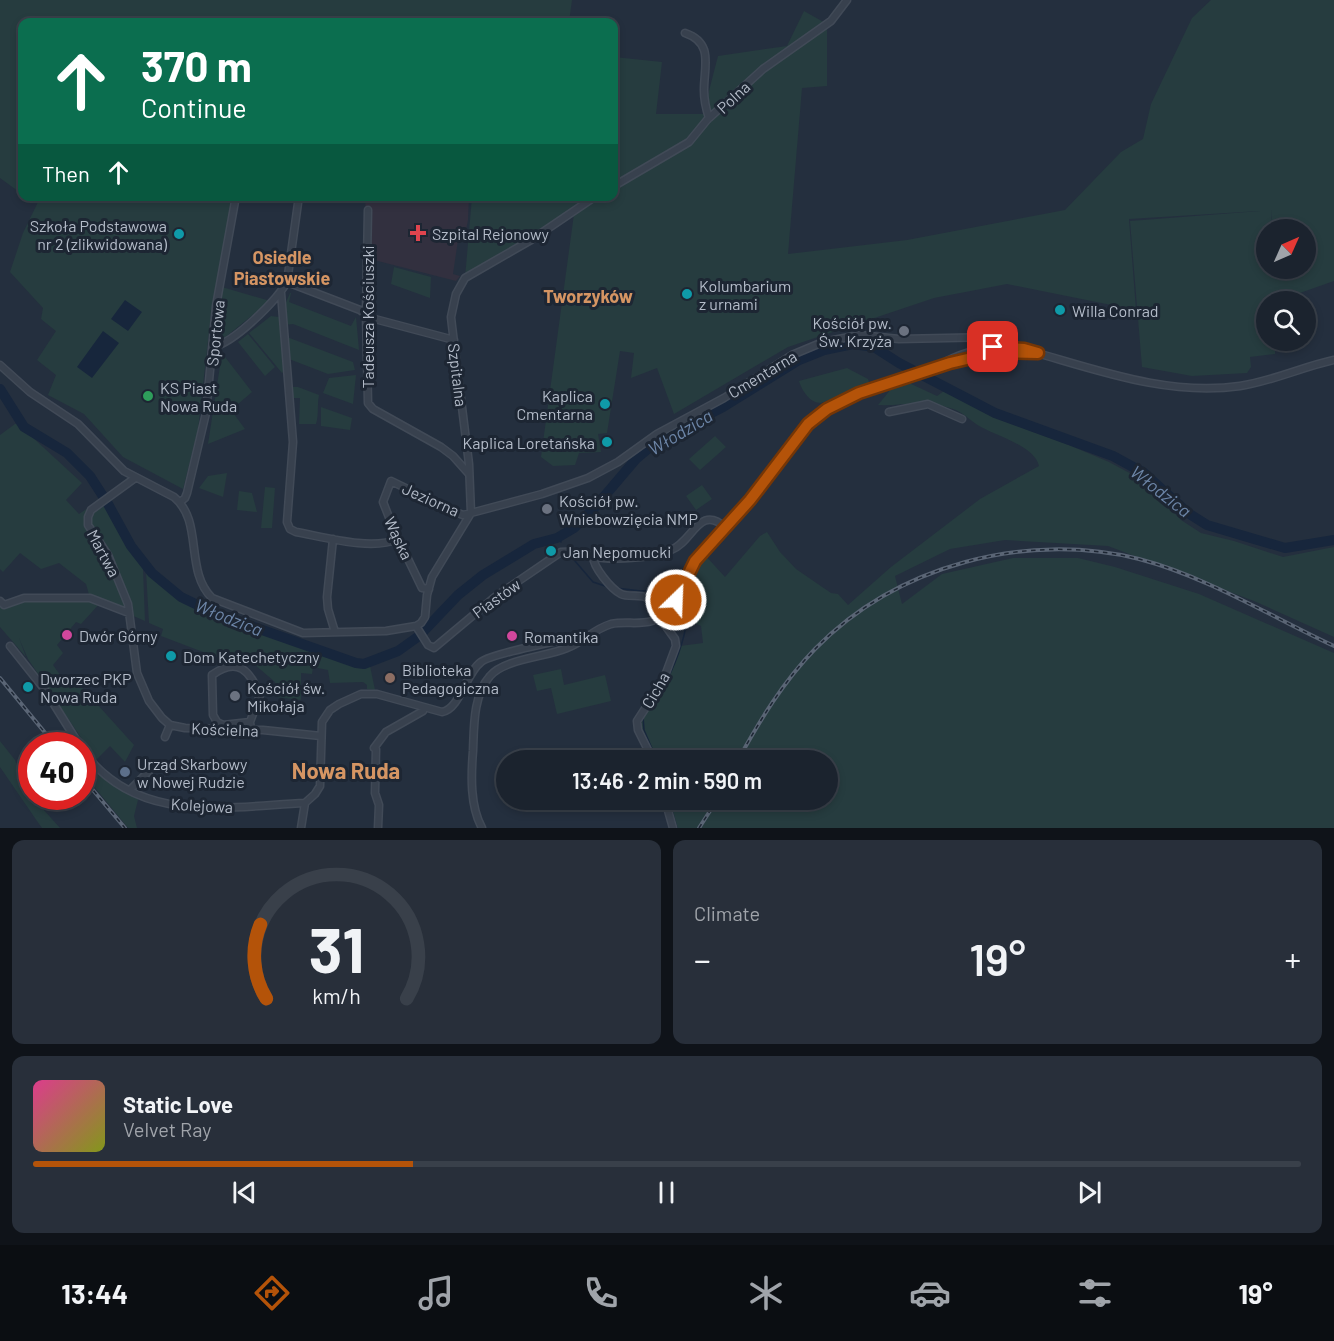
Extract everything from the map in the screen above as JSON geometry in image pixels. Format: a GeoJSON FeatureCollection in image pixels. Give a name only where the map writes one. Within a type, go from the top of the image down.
{"type":"FeatureCollection","features":[{"type":"Feature","properties":{"kind":"street","name":"Polna"},"geometry":{"type":"LineString","coordinates":[[618,184],[689,142],[709,118],[762,69],[833,19],[847,0]]}},
{"type":"Feature","properties":{"kind":"street"},"geometry":{"type":"LineString","coordinates":[[684,33],[695,37],[704,48],[706,59],[705,104],[709,118]]}},
{"type":"Feature","properties":{"kind":"street","name":"Sportowa"},"geometry":{"type":"LineString","coordinates":[[180,502],[187,493],[206,413],[216,306],[235,201]]}},
{"type":"Feature","properties":{"kind":"street"},"geometry":{"type":"LineString","coordinates":[[213,347],[226,341],[265,310],[281,293],[287,282],[298,201]]}},
{"type":"Feature","properties":{"kind":"street","name":"Szpitalna"},"geometry":{"type":"LineString","coordinates":[[470,475],[454,340],[452,310],[456,294],[465,278],[531,240],[589,201]]}},
{"type":"Feature","properties":{"kind":"street","name":"Tadeusza Kościuszki"},"geometry":{"type":"LineString","coordinates":[[368,210],[366,313],[368,403],[373,409],[441,447],[453,456],[470,475]]}},
{"type":"Feature","properties":{"kind":"street"},"geometry":{"type":"LineString","coordinates":[[287,282],[366,313],[371,318],[454,340]]}},
{"type":"Feature","properties":{"kind":"street"},"geometry":{"type":"LineString","coordinates":[[281,293],[293,442],[287,522],[290,529],[333,539],[377,544],[398,539]]}},
{"type":"Feature","properties":{"kind":"street","name":"Cmentarna"},"geometry":{"type":"LineString","coordinates":[[471,513],[542,495],[588,478],[618,462],[657,434],[724,398],[804,349],[842,337],[860,335],[899,339],[1002,338],[1024,349]]}},
{"type":"Feature","properties":{"kind":"street"},"geometry":{"type":"LineString","coordinates":[[482,828],[473,798],[472,758],[477,703],[486,681],[496,670],[569,648],[610,625],[640,624],[652,621],[673,604],[695,561],[750,500],[814,419],[842,400],[968,356],[972,352],[973,342],[968,337]]}},
{"type":"Feature","properties":{"kind":"street"},"geometry":{"type":"LineString","coordinates":[[936,368],[952,358],[993,347],[1024,349],[1151,383],[1204,389],[1263,382],[1334,360]]}},
{"type":"Feature","properties":{"kind":"street"},"geometry":{"type":"LineString","coordinates":[[950,363],[997,352],[1038,353]]}},
{"type":"Feature","properties":{"kind":"street"},"geometry":{"type":"LineString","coordinates":[[0,365],[30,392],[78,424],[124,471],[180,502],[189,518],[198,578],[203,590],[212,598],[303,633],[417,628],[425,616],[432,578],[471,513],[470,475]]}},
{"type":"Feature","properties":{"kind":"street"},"geometry":{"type":"LineString","coordinates":[[889,412],[928,404],[962,419]]}},
{"type":"Feature","properties":{"kind":"street","name":"Martwa"},"geometry":{"type":"LineString","coordinates":[[129,613],[128,604],[114,567],[88,525],[88,517],[97,505],[135,478]]}},
{"type":"Feature","properties":{"kind":"street","name":"Jeziorna"},"geometry":{"type":"LineString","coordinates":[[391,481],[453,511],[464,515],[471,513]]}},
{"type":"Feature","properties":{"kind":"street","name":"Wąska"},"geometry":{"type":"LineString","coordinates":[[391,481],[383,502],[422,588],[429,589]]}},
{"type":"Feature","properties":{"kind":"street"},"geometry":{"type":"LineString","coordinates":[[596,556],[633,557],[672,550],[682,544],[700,522],[705,520],[716,521],[726,528]]}},
{"type":"Feature","properties":{"kind":"street"},"geometry":{"type":"LineString","coordinates":[[333,539],[327,597],[335,632]]}},
{"type":"Feature","properties":{"kind":"street","name":"Piastów"},"geometry":{"type":"LineString","coordinates":[[417,628],[428,645],[434,648],[495,597],[561,552],[582,552],[596,556]]}},
{"type":"Feature","properties":{"kind":"street","name":"Cicha"},"geometry":{"type":"LineString","coordinates":[[596,556],[593,562],[597,570],[621,594],[647,597],[675,639],[676,646],[663,681],[638,721],[638,730],[648,750]]}},
{"type":"Feature","properties":{"kind":"street"},"geometry":{"type":"LineString","coordinates":[[0,601],[4,605],[24,598],[90,598],[129,613]]}},
{"type":"Feature","properties":{"kind":"street","name":"Kościelna"},"geometry":{"type":"LineString","coordinates":[[129,613],[137,673],[156,711],[170,724],[205,730],[251,730],[321,736]]}},
{"type":"Feature","properties":{"kind":"street"},"geometry":{"type":"LineString","coordinates":[[301,828],[305,803],[320,786],[322,722],[334,706],[361,694],[377,694],[447,711],[456,702],[468,676],[482,661],[569,638],[586,637]]}},
{"type":"Feature","properties":{"kind":"street"},"geometry":{"type":"LineString","coordinates":[[10,646],[45,690],[71,732]]}},
{"type":"Feature","properties":{"kind":"street"},"geometry":{"type":"LineString","coordinates":[[250,722],[223,725],[217,722],[213,715],[212,675],[220,669],[233,665],[243,668],[253,680],[260,695],[250,722],[251,730]]}},
{"type":"Feature","properties":{"kind":"street"},"geometry":{"type":"LineString","coordinates":[[378,828],[379,805],[375,793],[376,748],[374,748],[386,732],[423,711]]}},
{"type":"Feature","properties":{"kind":"street"},"geometry":{"type":"LineString","coordinates":[[165,736],[170,724]]}},
{"type":"Feature","properties":{"kind":"street","name":"Kolejowa"},"geometry":{"type":"LineString","coordinates":[[96,766],[107,778],[145,798],[180,807],[214,808],[305,803]]}},
{"type":"Feature","properties":{"kind":"street"},"geometry":{"type":"LineString","coordinates":[[130,790],[150,770]]}},
{"type":"Feature","properties":{"kind":"street"},"geometry":{"type":"LineString","coordinates":[[668,810],[673,828]]}},
{"type":"Feature","properties":{"kind":"shaded area","name":"Szpital Rejonowy"},"geometry":{"type":"Polygon","coordinates":[[[366,201],[469,201],[464,240],[458,240],[453,274],[460,276],[456,281],[370,259],[371,218],[364,219],[366,201]]]}},
{"type":"Feature","properties":{"kind":"green space"},"geometry":{"type":"Polygon","coordinates":[[[0,0],[572,0],[570,18],[18,18],[18,191],[0,178],[0,0]]]}},
{"type":"Feature","properties":{"kind":"green space"},"geometry":{"type":"Polygon","coordinates":[[[1211,0],[1334,0],[1334,281],[1306,291],[1256,291],[1256,351],[1275,351],[1275,354],[1250,357],[1251,367],[1247,373],[1192,376],[1142,367],[1130,221],[1260,211],[1129,219],[1136,310],[1007,284],[934,298],[788,347],[674,414],[657,368],[631,378],[634,353],[620,351],[607,433],[598,434],[601,452],[579,453],[575,465],[553,466],[541,457],[574,214],[465,278],[472,201],[618,201],[618,57],[662,62],[656,114],[703,114],[718,56],[787,46],[804,11],[827,24],[827,86],[802,88],[788,254],[907,240],[1065,210],[1121,152],[1143,139],[1151,104],[1192,18],[1211,0]]]}},
{"type":"Feature","properties":{"kind":"green space"},"geometry":{"type":"Polygon","coordinates":[[[36,201],[235,201],[216,306],[211,314],[198,430],[183,489],[123,457],[84,414],[48,395],[56,375],[37,360],[56,331],[41,319],[43,308],[10,272],[23,233],[38,202],[36,201]]]}},
{"type":"Feature","properties":{"kind":"green space"},"geometry":{"type":"Polygon","coordinates":[[[394,267],[431,277],[430,298],[391,284],[394,267]]]}},
{"type":"Feature","properties":{"kind":"green space"},"geometry":{"type":"Polygon","coordinates":[[[222,287],[270,301],[223,339],[218,337],[215,330],[222,287]]]}},
{"type":"Feature","properties":{"kind":"green space"},"geometry":{"type":"Polygon","coordinates":[[[290,293],[289,302],[351,326],[356,317],[359,350],[293,324],[285,325],[284,307],[290,293]]]}},
{"type":"Feature","properties":{"kind":"green space"},"geometry":{"type":"Polygon","coordinates":[[[271,316],[279,317],[284,371],[282,373],[249,333],[271,316]]]}},
{"type":"Feature","properties":{"kind":"green space"},"geometry":{"type":"Polygon","coordinates":[[[248,334],[275,367],[265,376],[238,342],[248,334]]]}},
{"type":"Feature","properties":{"kind":"green space"},"geometry":{"type":"Polygon","coordinates":[[[287,337],[353,362],[355,370],[328,374],[289,359],[287,337]]]}},
{"type":"Feature","properties":{"kind":"green space"},"geometry":{"type":"Polygon","coordinates":[[[222,353],[252,392],[231,410],[245,429],[208,444],[222,353]]]}},
{"type":"Feature","properties":{"kind":"green space"},"geometry":{"type":"Polygon","coordinates":[[[847,368],[868,379],[870,384],[821,403],[807,396],[799,381],[847,368]]]}},
{"type":"Feature","properties":{"kind":"green space"},"geometry":{"type":"Polygon","coordinates":[[[356,375],[353,404],[323,393],[329,378],[356,375]]]}},
{"type":"Feature","properties":{"kind":"green space"},"geometry":{"type":"Polygon","coordinates":[[[909,383],[937,396],[944,391],[993,417],[1109,462],[1150,487],[1181,520],[1201,533],[1283,557],[1334,547],[1334,637],[1254,601],[1108,546],[1005,540],[950,549],[895,576],[902,604],[942,574],[1013,558],[1078,558],[1115,567],[1199,594],[1334,653],[1334,828],[674,828],[668,810],[838,810],[838,750],[649,750],[637,721],[680,646],[703,643],[701,626],[685,619],[679,600],[682,587],[703,553],[725,577],[760,536],[767,532],[780,552],[796,569],[831,593],[838,594],[848,605],[891,567],[980,499],[1039,466],[1031,453],[1024,448],[980,426],[953,409],[923,404],[878,405],[891,389],[909,383]]]}},
{"type":"Feature","properties":{"kind":"green space"},"geometry":{"type":"Polygon","coordinates":[[[290,387],[298,387],[319,395],[316,424],[299,424],[300,398],[291,398],[290,387]]]}},
{"type":"Feature","properties":{"kind":"green space"},"geometry":{"type":"Polygon","coordinates":[[[321,407],[352,418],[350,430],[321,426],[321,407]]]}},
{"type":"Feature","properties":{"kind":"green space"},"geometry":{"type":"Polygon","coordinates":[[[18,424],[82,483],[66,500],[79,514],[103,498],[131,546],[152,573],[181,597],[214,613],[356,663],[369,661],[375,690],[367,689],[367,685],[363,682],[330,683],[328,670],[313,667],[312,674],[301,673],[301,700],[276,697],[275,682],[254,664],[224,660],[161,636],[163,629],[149,623],[146,571],[143,569],[145,621],[101,602],[81,624],[76,622],[57,645],[63,653],[53,665],[70,689],[78,683],[134,745],[125,762],[110,746],[96,760],[96,732],[77,732],[28,659],[19,638],[26,657],[0,627],[0,601],[5,605],[24,598],[90,598],[86,584],[59,563],[41,569],[20,553],[3,572],[0,569],[0,435],[18,424]]]}},
{"type":"Feature","properties":{"kind":"green space"},"geometry":{"type":"Polygon","coordinates":[[[715,436],[726,447],[700,470],[689,459],[715,436]]]}},
{"type":"Feature","properties":{"kind":"green space"},"geometry":{"type":"Polygon","coordinates":[[[227,473],[223,497],[199,488],[208,476],[227,473]]]}},
{"type":"Feature","properties":{"kind":"green space"},"geometry":{"type":"Polygon","coordinates":[[[702,485],[712,499],[696,510],[686,496],[702,485]]]}},
{"type":"Feature","properties":{"kind":"green space"},"geometry":{"type":"Polygon","coordinates":[[[265,487],[275,488],[272,528],[261,528],[265,487]]]}},
{"type":"Feature","properties":{"kind":"green space"},"geometry":{"type":"Polygon","coordinates":[[[239,491],[252,493],[257,512],[237,510],[239,491]]]}},
{"type":"Feature","properties":{"kind":"green space"},"geometry":{"type":"Polygon","coordinates":[[[561,669],[564,685],[605,675],[611,701],[557,714],[551,688],[537,691],[533,675],[561,669]]]}},
{"type":"Feature","properties":{"kind":"green space"},"geometry":{"type":"Polygon","coordinates":[[[0,741],[15,760],[18,768],[18,793],[0,767],[0,741]]]}},
{"type":"Feature","properties":{"kind":"green space"},"geometry":{"type":"Polygon","coordinates":[[[96,762],[119,784],[134,787],[139,796],[134,816],[137,828],[128,828],[96,789],[96,762]]]}},
{"type":"Feature","properties":{"kind":"green space"},"geometry":{"type":"Polygon","coordinates":[[[29,810],[44,810],[60,828],[42,828],[29,810]]]}},
{"type":"Feature","properties":{"kind":"water"},"geometry":{"type":"Polygon","coordinates":[[[125,300],[142,312],[128,331],[111,319],[125,300]]]}},
{"type":"Feature","properties":{"kind":"water"},"geometry":{"type":"Polygon","coordinates":[[[103,331],[119,343],[92,378],[77,367],[103,331]]]}},
{"type":"Feature","properties":{"kind":"waterway","name":"Włodzica"},"geometry":{"type":"LineString","coordinates":[[0,389],[24,427],[67,453],[90,476],[131,546],[152,573],[181,597],[214,613],[364,664],[398,651],[419,636],[458,595],[483,575],[534,544],[557,538],[574,528],[636,459],[660,439],[723,407],[799,360],[824,350],[853,344],[874,347],[899,363],[995,413],[1113,456],[1144,473],[1188,513],[1207,525],[1285,548],[1334,540]]}},
{"type":"Feature","properties":{"kind":"waterway","name":"Włodzica"},"geometry":{"type":"LineString","coordinates":[[557,538],[561,542]]}},
{"type":"Feature","properties":{"kind":"waterway"},"geometry":{"type":"LineString","coordinates":[[575,561],[593,582],[608,587]]}},
{"type":"Feature","properties":{"kind":"waterway"},"geometry":{"type":"LineString","coordinates":[[616,588],[641,591],[663,590],[675,596]]}},
{"type":"Feature","properties":{"kind":"waterway"},"geometry":{"type":"LineString","coordinates":[[665,682],[672,670],[684,636],[685,613],[678,600]]}},
{"type":"Feature","properties":{"kind":"waterway"},"geometry":{"type":"LineString","coordinates":[[643,716],[644,730],[653,750]]}},
{"type":"Feature","properties":{"kind":"waterway"},"geometry":{"type":"LineString","coordinates":[[672,810],[677,828]]}},
{"type":"Feature","properties":{"kind":"railway"},"geometry":{"type":"LineString","coordinates":[[744,750],[782,688],[815,649],[848,620],[884,596],[924,576],[965,562],[1008,553],[1052,549],[1096,551],[1164,566],[1213,586],[1334,646]]}},
{"type":"Feature","properties":{"kind":"railway"},"geometry":{"type":"LineString","coordinates":[[0,678],[44,732]]}},
{"type":"Feature","properties":{"kind":"railway"},"geometry":{"type":"LineString","coordinates":[[96,794],[125,828]]}},
{"type":"Feature","properties":{"kind":"railway"},"geometry":{"type":"LineString","coordinates":[[699,828],[711,810]]}},
{"type":"Feature","properties":{"kind":"place","name":"Szpital Rejonowy"},"geometry":{"type":"Point","coordinates":[418,233]}},
{"type":"Feature","properties":{"kind":"place","name":"Szkoła Podstawowa nr 2 (zlikwidowana)"},"geometry":{"type":"Point","coordinates":[179,234]}},
{"type":"Feature","properties":{"kind":"place","name":"Kolumbarium z urnami"},"geometry":{"type":"Point","coordinates":[687,294]}},
{"type":"Feature","properties":{"kind":"place","name":"Willa Conrad"},"geometry":{"type":"Point","coordinates":[1060,310]}},
{"type":"Feature","properties":{"kind":"place","name":"Kościół pw. Św. Krzyża"},"geometry":{"type":"Point","coordinates":[904,331]}},
{"type":"Feature","properties":{"kind":"place","name":"KS Piast Nowa Ruda"},"geometry":{"type":"Point","coordinates":[148,396]}},
{"type":"Feature","properties":{"kind":"place","name":"Kaplica Cmentarna"},"geometry":{"type":"Point","coordinates":[605,404]}},
{"type":"Feature","properties":{"kind":"place","name":"Kaplica Loretańska"},"geometry":{"type":"Point","coordinates":[607,442]}},
{"type":"Feature","properties":{"kind":"place","name":"Kościół pw. Wniebowzięcia NMP"},"geometry":{"type":"Point","coordinates":[547,509]}},
{"type":"Feature","properties":{"kind":"place","name":"Jan Nepomucki"},"geometry":{"type":"Point","coordinates":[551,551]}},
{"type":"Feature","properties":{"kind":"place","name":"Dwór Górny"},"geometry":{"type":"Point","coordinates":[67,635]}},
{"type":"Feature","properties":{"kind":"place","name":"Romantika"},"geometry":{"type":"Point","coordinates":[512,636]}},
{"type":"Feature","properties":{"kind":"place","name":"Dom Katechetyczny"},"geometry":{"type":"Point","coordinates":[171,656]}},
{"type":"Feature","properties":{"kind":"place","name":"Biblioteka Pedagogiczna"},"geometry":{"type":"Point","coordinates":[390,678]}},
{"type":"Feature","properties":{"kind":"place","name":"Dworzec PKP Nowa Ruda"},"geometry":{"type":"Point","coordinates":[28,687]}},
{"type":"Feature","properties":{"kind":"place","name":"Kościół św. Mikołaja"},"geometry":{"type":"Point","coordinates":[235,696]}},
{"type":"Feature","properties":{"kind":"place","name":"Urząd Skarbowy w Nowej Rudzie"},"geometry":{"type":"Point","coordinates":[125,772]}},
{"type":"Feature","properties":{"kind":"district","name":"Osiedle Piastowskie"},"geometry":{"type":"Point","coordinates":[282,267]}},
{"type":"Feature","properties":{"kind":"district","name":"Tworzyków"},"geometry":{"type":"Point","coordinates":[588,296]}},
{"type":"Feature","properties":{"kind":"district","name":"Nowa Ruda"},"geometry":{"type":"Point","coordinates":[346,770]}},
{"type":"Feature","properties":{"kind":"route"},"geometry":{"type":"LineString","coordinates":[[676,600],[695,561],[750,500],[803,430],[820,414],[834,404],[859,393],[950,363],[997,352],[1038,353],[1024,349],[993,347]]}}]}
